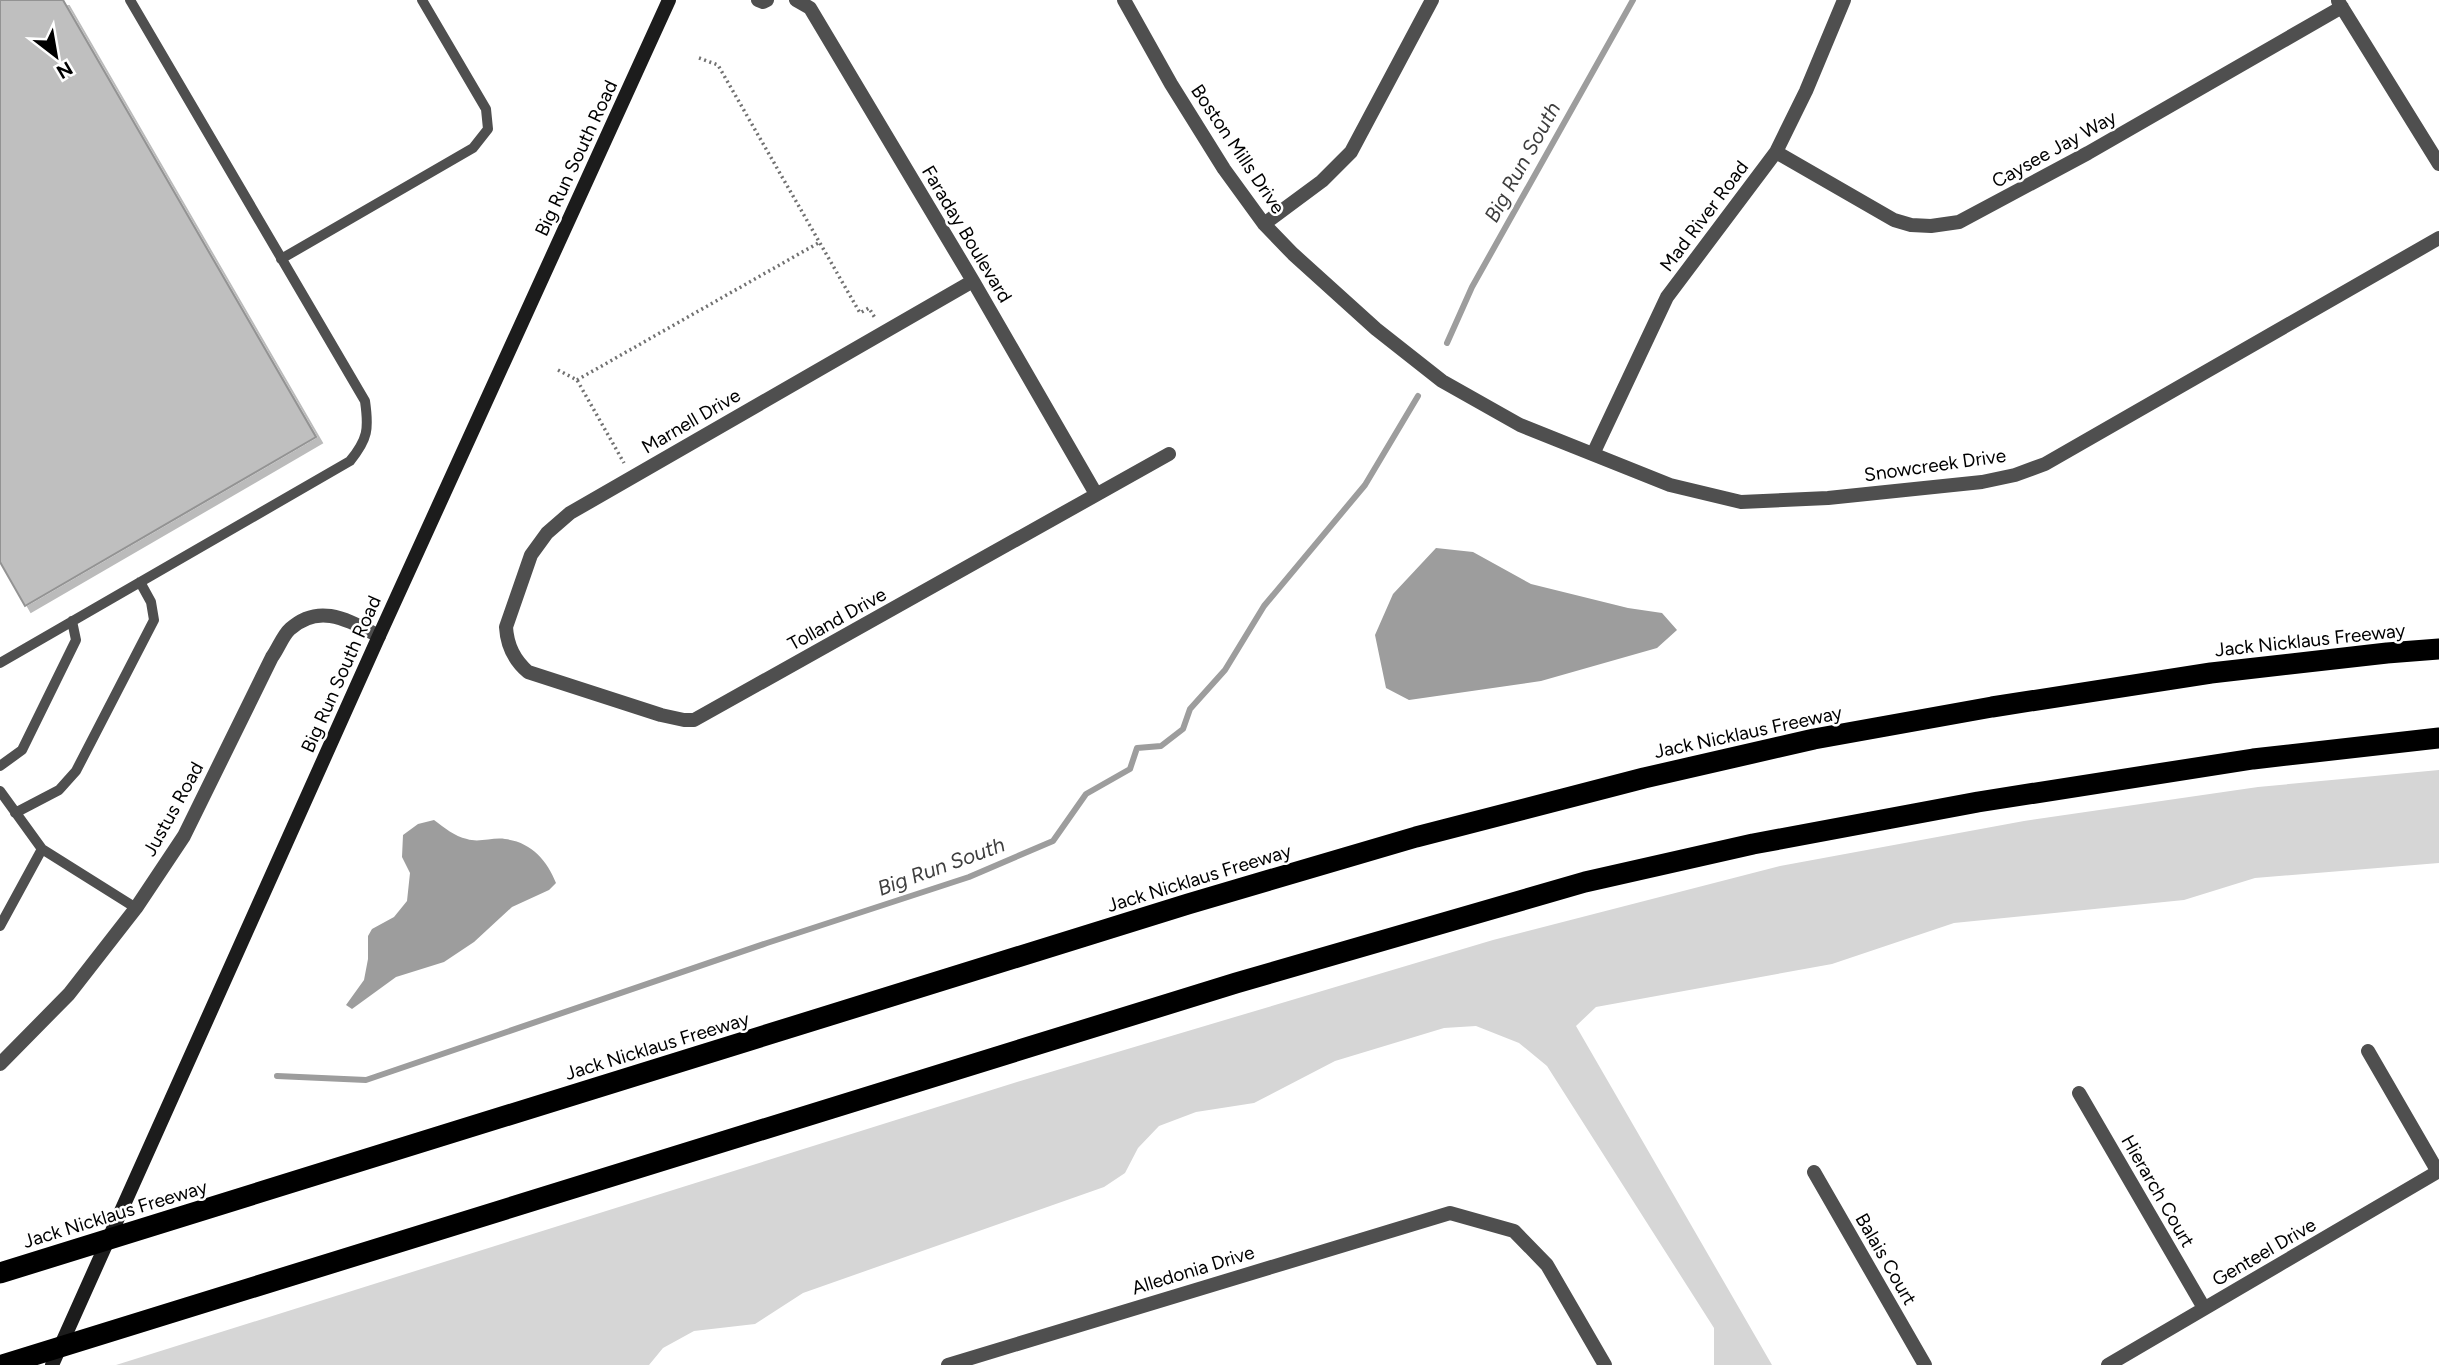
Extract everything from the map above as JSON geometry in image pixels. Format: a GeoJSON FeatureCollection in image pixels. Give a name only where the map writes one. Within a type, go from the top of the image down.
{"type":"FeatureCollection","features":[{"type":"Feature","properties":{"kind":"highway","name":"Jack Nicklaus Freeway"},"geometry":{"type":"LineString","coordinates":[[0,1273],[1201,901],[1416,837],[1644,778],[1814,739],[1993,707],[2211,673],[2439,649]]}},
{"type":"Feature","properties":{"kind":"highway"},"geometry":{"type":"LineString","coordinates":[[2,1365],[1236,983],[1585,882],[1753,844],[1978,802],[2252,759],[2439,738]]}},
{"type":"Feature","properties":{"kind":"street","name":"Big Run South Road"},"geometry":{"type":"LineString","coordinates":[[52,1365],[379,636],[669,0]]}},
{"type":"Feature","properties":{"kind":"street"},"geometry":{"type":"LineString","coordinates":[[758,0],[767,0]]}},
{"type":"Feature","properties":{"kind":"street","name":"Faraday Boulevard"},"geometry":{"type":"LineString","coordinates":[[796,0],[810,8],[1096,494]]}},
{"type":"Feature","properties":{"kind":"street","name":"Boston Mills Drive"},"geometry":{"type":"LineString","coordinates":[[1124,0],[1184,106],[1224,169],[1264,224],[1376,329],[1442,381]]}},
{"type":"Feature","properties":{"kind":"street"},"geometry":{"type":"LineString","coordinates":[[1264,224],[1322,181],[1351,152],[1432,0]]}},
{"type":"Feature","properties":{"kind":"street","name":"Mad River Road"},"geometry":{"type":"LineString","coordinates":[[1593,454],[1667,297],[1776,152],[1806,91],[1844,0]]}},
{"type":"Feature","properties":{"kind":"street"},"geometry":{"type":"LineString","coordinates":[[2340,3],[2439,164]]}},
{"type":"Feature","properties":{"kind":"street","name":"Caysee Jay Way"},"geometry":{"type":"LineString","coordinates":[[1776,152],[1894,220],[1911,225],[1931,226],[1959,222],[2078,159],[2340,3]]}},
{"type":"Feature","properties":{"kind":"street","name":"Snowcreek Drive"},"geometry":{"type":"LineString","coordinates":[[1442,381],[1520,425],[1670,485],[1741,502],[1828,498],[1982,482],[2015,475],[2045,464],[2439,238]]}},
{"type":"Feature","properties":{"kind":"street","name":"Marnell Drive"},"geometry":{"type":"LineString","coordinates":[[514,655],[506,640],[506,627],[531,555],[547,533],[570,513],[973,281]]}},
{"type":"Feature","properties":{"kind":"street","name":"Tolland Drive"},"geometry":{"type":"LineString","coordinates":[[514,655],[528,672],[661,715],[694,720],[1169,454]]}},
{"type":"Feature","properties":{"kind":"street","name":"Justus Road"},"geometry":{"type":"LineString","coordinates":[[0,1064],[69,994],[136,908],[184,836],[272,657],[289,629],[313,615],[339,616],[379,636]]}},
{"type":"Feature","properties":{"kind":"street"},"geometry":{"type":"LineString","coordinates":[[2368,1051],[2439,1172]]}},
{"type":"Feature","properties":{"kind":"street","name":"Hierarch Court"},"geometry":{"type":"LineString","coordinates":[[2079,1093],[2204,1308]]}},
{"type":"Feature","properties":{"kind":"street","name":"Balais Court"},"geometry":{"type":"LineString","coordinates":[[1814,1172],[1925,1365]]}},
{"type":"Feature","properties":{"kind":"street","name":"Genteel Drive"},"geometry":{"type":"LineString","coordinates":[[2108,1365],[2439,1172]]}},
{"type":"Feature","properties":{"kind":"street","name":"Alledonia Drive"},"geometry":{"type":"LineString","coordinates":[[948,1365],[1450,1213],[1514,1231],[1547,1265],[1605,1365]]}},
{"type":"Feature","properties":{"kind":"lane"},"geometry":{"type":"LineString","coordinates":[[0,663],[350,461],[363,445],[368,424],[365,401],[130,0]]}},
{"type":"Feature","properties":{"kind":"lane"},"geometry":{"type":"LineString","coordinates":[[281,259],[473,148],[488,129],[486,110],[422,0]]}},
{"type":"Feature","properties":{"kind":"lane"},"geometry":{"type":"LineString","coordinates":[[15,813],[59,790],[76,771],[154,620],[151,602],[139,582]]}},
{"type":"Feature","properties":{"kind":"lane"},"geometry":{"type":"LineString","coordinates":[[0,766],[22,750],[76,640],[72,621]]}},
{"type":"Feature","properties":{"kind":"lane"},"geometry":{"type":"LineString","coordinates":[[0,791],[42,849],[136,908]]}},
{"type":"Feature","properties":{"kind":"lane"},"geometry":{"type":"LineString","coordinates":[[0,926],[42,849]]}},
{"type":"Feature","properties":{"kind":"path"},"geometry":{"type":"LineString","coordinates":[[699,58],[718,65],[860,313],[869,308],[883,332]]}},
{"type":"Feature","properties":{"kind":"path"},"geometry":{"type":"LineString","coordinates":[[577,380],[820,242]]}},
{"type":"Feature","properties":{"kind":"path"},"geometry":{"type":"LineString","coordinates":[[558,370],[577,380],[632,477]]}},
{"type":"Feature","properties":{"kind":"shaded area"},"geometry":{"type":"Polygon","coordinates":[[[1436,548],[1473,552],[1531,584],[1628,608],[1662,613],[1677,630],[1657,648],[1541,681],[1409,700],[1386,688],[1375,635],[1393,594],[1436,548]]]}},
{"type":"Feature","properties":{"kind":"shaded area"},"geometry":{"type":"Polygon","coordinates":[[[2439,770],[2439,863],[2255,878],[2184,900],[1954,923],[1832,964],[1596,1007],[1576,1026],[1772,1365],[1714,1365],[1714,1328],[1547,1066],[1519,1043],[1476,1026],[1444,1028],[1335,1061],[1254,1103],[1196,1112],[1159,1126],[1138,1148],[1125,1173],[1104,1187],[803,1293],[755,1324],[694,1331],[663,1348],[649,1365],[116,1365],[1017,1082],[1493,940],[1780,866],[2024,821],[2258,787],[2439,770]]]}},
{"type":"Feature","properties":{"kind":"shaded area"},"geometry":{"type":"Polygon","coordinates":[[[434,820],[454,834],[467,839],[500,839],[523,844],[543,860],[556,883],[549,890],[512,907],[474,942],[444,962],[396,977],[352,1009],[346,1005],[364,980],[368,936],[372,929],[394,917],[407,901],[410,873],[402,857],[403,835],[418,824],[434,820]]]}},
{"type":"Feature","properties":{"kind":"building"},"geometry":{"type":"Polygon","coordinates":[[[0,0],[63,0],[316,437],[25,606],[0,562],[0,0]]]}},
{"type":"Feature","properties":{"kind":"waterway","name":"Big Run South"},"geometry":{"type":"LineString","coordinates":[[1447,343],[1472,287],[1633,0]]}},
{"type":"Feature","properties":{"kind":"waterway","name":"Big Run South"},"geometry":{"type":"LineString","coordinates":[[277,1076],[366,1080],[969,877],[1053,841],[1086,794],[1130,769],[1137,748],[1161,746],[1183,729],[1190,709],[1225,670],[1264,606],[1365,485],[1418,396]]}}]}
